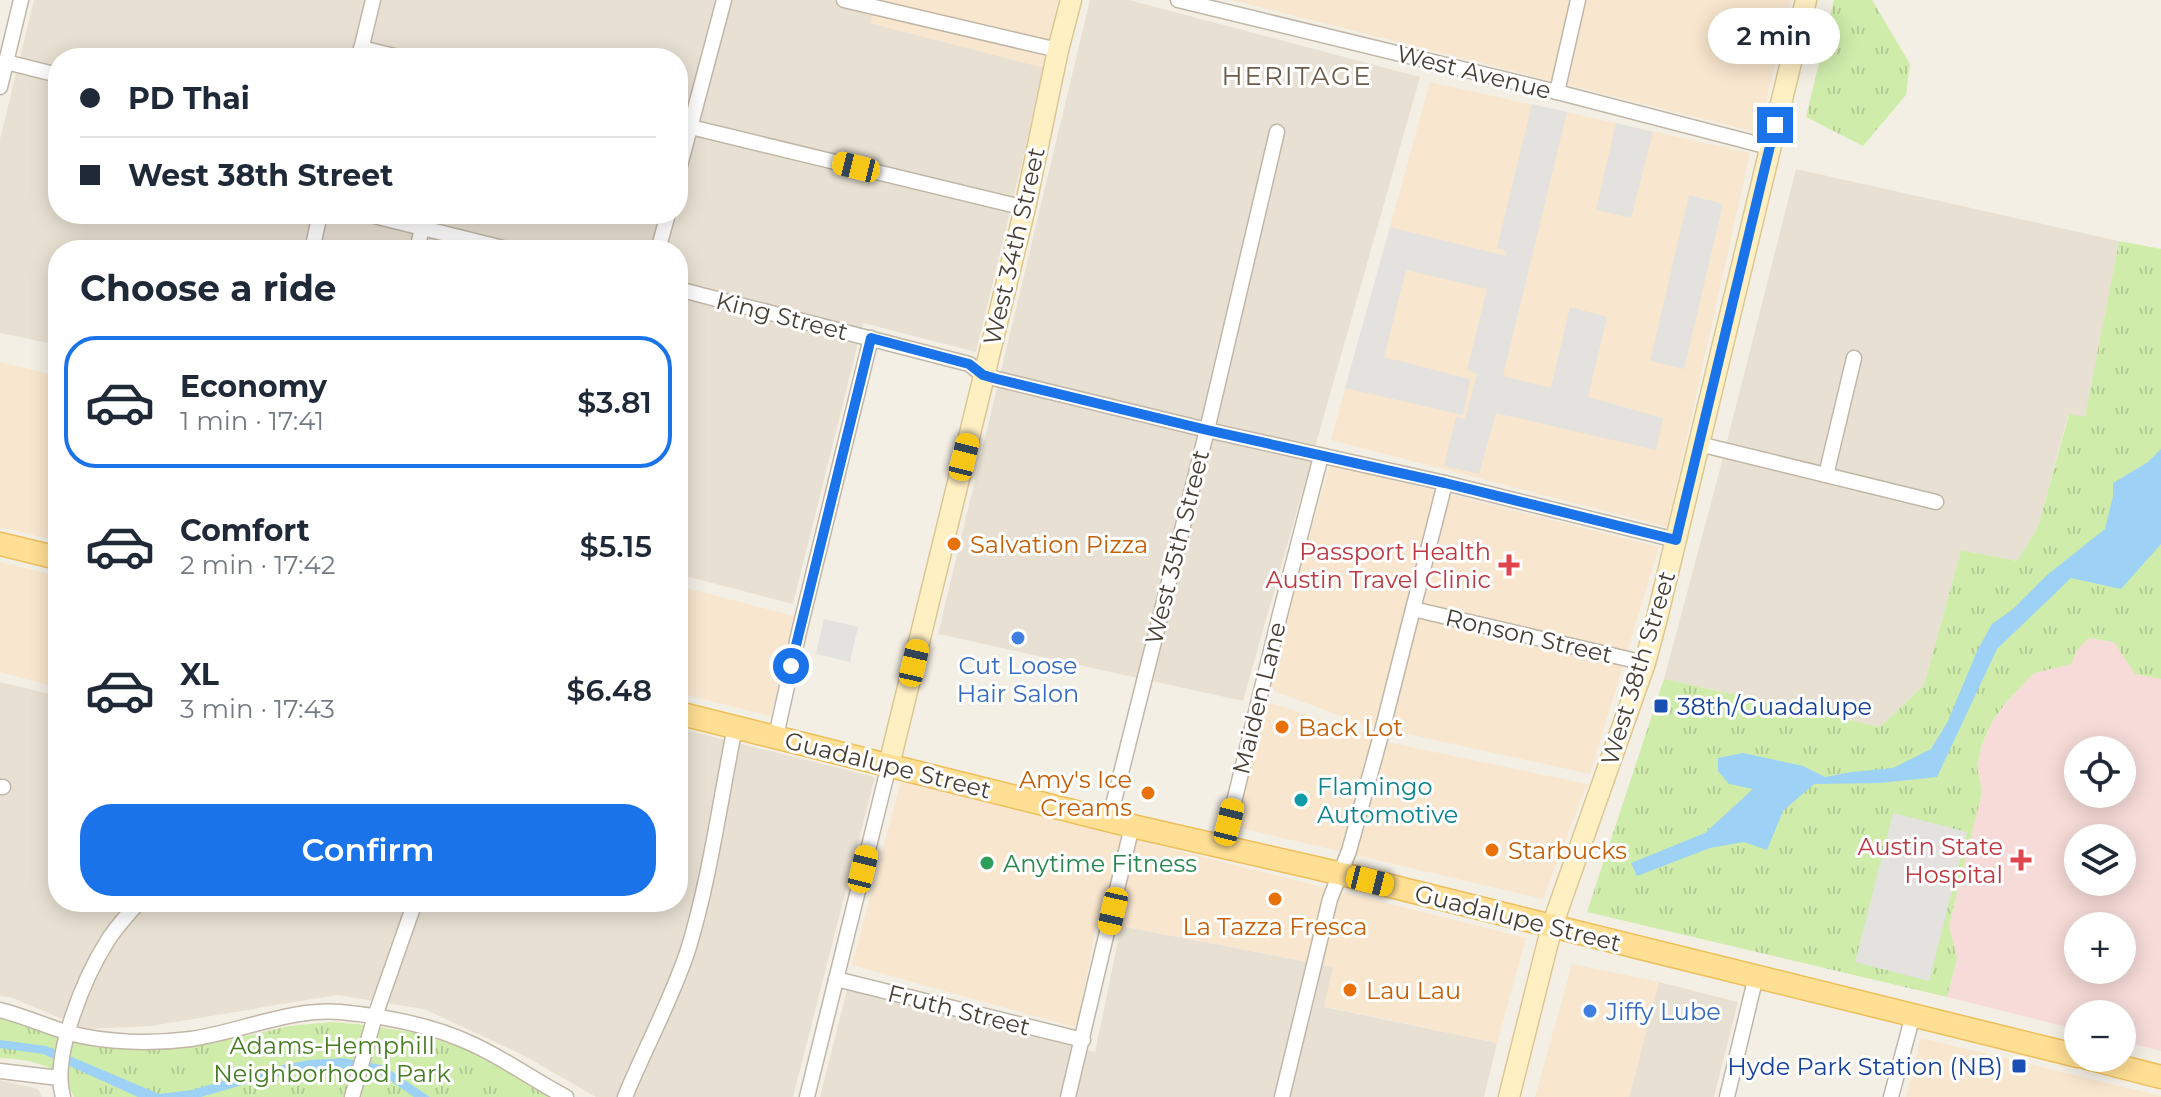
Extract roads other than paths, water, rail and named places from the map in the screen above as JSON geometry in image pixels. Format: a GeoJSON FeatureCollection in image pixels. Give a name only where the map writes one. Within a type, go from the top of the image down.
{"type":"FeatureCollection","features":[{"type":"Feature","properties":{"kind":"main road","name":"West 34th Street"},"geometry":{"type":"LineString","coordinates":[[889,765],[1025,208],[1071,0]]}},
{"type":"Feature","properties":{"kind":"main road","name":"West 38th Street"},"geometry":{"type":"LineString","coordinates":[[1509,1097],[1552,926],[1645,663],[1806,0]]}},
{"type":"Feature","properties":{"kind":"main road"},"geometry":{"type":"LineString","coordinates":[[0,544],[48,556]]}},
{"type":"Feature","properties":{"kind":"main road","name":"Guadalupe Street"},"geometry":{"type":"LineString","coordinates":[[688,715],[2064,1053]]}},
{"type":"Feature","properties":{"kind":"main road"},"geometry":{"type":"LineString","coordinates":[[2136,1071],[2161,1077]]}},
{"type":"Feature","properties":{"kind":"street"},"geometry":{"type":"LineString","coordinates":[[0,87],[21,0]]}},
{"type":"Feature","properties":{"kind":"street"},"geometry":{"type":"LineString","coordinates":[[361,48],[373,0]]}},
{"type":"Feature","properties":{"kind":"street"},"geometry":{"type":"LineString","coordinates":[[688,112],[724,0]]}},
{"type":"Feature","properties":{"kind":"street"},"geometry":{"type":"LineString","coordinates":[[844,0],[1058,50]]}},
{"type":"Feature","properties":{"kind":"street","name":"West Avenue"},"geometry":{"type":"LineString","coordinates":[[1178,0],[1769,147]]}},
{"type":"Feature","properties":{"kind":"street"},"geometry":{"type":"LineString","coordinates":[[1557,92],[1578,0]]}},
{"type":"Feature","properties":{"kind":"street"},"geometry":{"type":"LineString","coordinates":[[6,62],[48,72]]}},
{"type":"Feature","properties":{"kind":"street"},"geometry":{"type":"LineString","coordinates":[[688,126],[1025,208]]}},
{"type":"Feature","properties":{"kind":"street","name":"West 35th Street"},"geometry":{"type":"LineString","coordinates":[[1109,821],[1207,430],[1277,132]]}},
{"type":"Feature","properties":{"kind":"street"},"geometry":{"type":"LineString","coordinates":[[406,224],[471,240]]}},
{"type":"Feature","properties":{"kind":"street"},"geometry":{"type":"LineString","coordinates":[[419,240],[422,228]]}},
{"type":"Feature","properties":{"kind":"street","name":"King Street"},"geometry":{"type":"LineString","coordinates":[[688,292],[969,364],[983,375],[1676,540]]}},
{"type":"Feature","properties":{"kind":"street"},"geometry":{"type":"LineString","coordinates":[[776,736],[871,338]]}},
{"type":"Feature","properties":{"kind":"street"},"geometry":{"type":"LineString","coordinates":[[1826,475],[1854,358]]}},
{"type":"Feature","properties":{"kind":"street"},"geometry":{"type":"LineString","coordinates":[[1699,444],[1936,502]]}},
{"type":"Feature","properties":{"kind":"street","name":"Maiden Lane"},"geometry":{"type":"LineString","coordinates":[[1223,847],[1321,456]]}},
{"type":"Feature","properties":{"kind":"street"},"geometry":{"type":"LineString","coordinates":[[1282,1097],[1330,899],[1342,874],[1381,735],[1445,483]]}},
{"type":"Feature","properties":{"kind":"street","name":"Ronson Street"},"geometry":{"type":"LineString","coordinates":[[1413,609],[1645,663]]}},
{"type":"Feature","properties":{"kind":"street"},"geometry":{"type":"LineString","coordinates":[[625,1097],[688,948],[735,727]]}},
{"type":"Feature","properties":{"kind":"street","name":"West 34th Street"},"geometry":{"type":"LineString","coordinates":[[807,1097],[889,765]]}},
{"type":"Feature","properties":{"kind":"street"},"geometry":{"type":"LineString","coordinates":[[1068,1097],[1132,826]]}},
{"type":"Feature","properties":{"kind":"street"},"geometry":{"type":"LineString","coordinates":[[63,1097],[62,1064],[68,1032],[80,997],[108,940],[131,912]]}},
{"type":"Feature","properties":{"kind":"street"},"geometry":{"type":"LineString","coordinates":[[352,1097],[375,1016],[411,912]]}},
{"type":"Feature","properties":{"kind":"street"},"geometry":{"type":"LineString","coordinates":[[1727,1097],[1756,976]]}},
{"type":"Feature","properties":{"kind":"street","name":"Fruth Street"},"geometry":{"type":"LineString","coordinates":[[836,979],[1083,1040]]}},
{"type":"Feature","properties":{"kind":"street"},"geometry":{"type":"LineString","coordinates":[[0,1010],[68,1032],[114,1040],[187,1039],[305,1014],[337,1012],[375,1016],[451,1035],[566,1097]]}},
{"type":"Feature","properties":{"kind":"street"},"geometry":{"type":"LineString","coordinates":[[1891,1097],[1913,1015]]}},
{"type":"Feature","properties":{"kind":"street"},"geometry":{"type":"LineString","coordinates":[[0,1071],[62,1064]]}},
{"type":"Feature","properties":{"kind":"water"},"geometry":{"type":"Polygon","coordinates":[[[2161,449],[2161,544],[2121,589],[2071,578],[1997,649],[1937,777],[1880,783],[1814,784],[1783,811],[1767,850],[1744,842],[1710,848],[1637,876],[1631,863],[1705,833],[1753,789],[1729,784],[1718,771],[1718,758],[1743,753],[1803,766],[1825,777],[1893,768],[1931,749],[1947,723],[1978,649],[1992,624],[2105,529],[2113,483],[2148,462],[2161,449]]]}},
{"type":"Feature","properties":{"kind":"water"},"geometry":{"type":"Polygon","coordinates":[[[0,1040],[46,1046],[159,1094],[192,1090],[264,1069],[309,1060],[343,1058],[382,1065],[430,1097],[414,1097],[382,1075],[339,1068],[304,1071],[256,1081],[201,1097],[138,1097],[43,1054],[0,1048],[0,1040]]]}},
{"type":"Feature","properties":{"kind":"place","name":"Salvation Pizza"},"geometry":{"type":"Point","coordinates":[954,544]}},
{"type":"Feature","properties":{"kind":"place","name":"Passport Health Austin Travel Clinic"},"geometry":{"type":"Point","coordinates":[1509,565]}},
{"type":"Feature","properties":{"kind":"place","name":"Cut Loose Hair Salon"},"geometry":{"type":"Point","coordinates":[1018,638]}},
{"type":"Feature","properties":{"kind":"place","name":"38th/Guadalupe"},"geometry":{"type":"Point","coordinates":[1661,706]}},
{"type":"Feature","properties":{"kind":"place","name":"Back Lot"},"geometry":{"type":"Point","coordinates":[1282,727]}},
{"type":"Feature","properties":{"kind":"place","name":"Amy's Ice Creams"},"geometry":{"type":"Point","coordinates":[1148,793]}},
{"type":"Feature","properties":{"kind":"place","name":"Flamingo Automotive"},"geometry":{"type":"Point","coordinates":[1301,800]}},
{"type":"Feature","properties":{"kind":"place","name":"Starbucks"},"geometry":{"type":"Point","coordinates":[1492,850]}},
{"type":"Feature","properties":{"kind":"place","name":"Austin State Hospital"},"geometry":{"type":"Point","coordinates":[2021,860]}},
{"type":"Feature","properties":{"kind":"place","name":"Anytime Fitness"},"geometry":{"type":"Point","coordinates":[987,863]}},
{"type":"Feature","properties":{"kind":"place","name":"La Tazza Fresca"},"geometry":{"type":"Point","coordinates":[1275,899]}},
{"type":"Feature","properties":{"kind":"place","name":"Lau Lau"},"geometry":{"type":"Point","coordinates":[1350,990]}},
{"type":"Feature","properties":{"kind":"place","name":"Jiffy Lube"},"geometry":{"type":"Point","coordinates":[1590,1011]}},
{"type":"Feature","properties":{"kind":"place","name":"Hyde Park Station (NB)"},"geometry":{"type":"Point","coordinates":[2019,1066]}},
{"type":"Feature","properties":{"kind":"district","name":"HERITAGE"},"geometry":{"type":"Point","coordinates":[1297,76]}},
{"type":"Feature","properties":{"kind":"park label","name":"Adams-Hemphill Neighborhood Park"},"geometry":{"type":"Point","coordinates":[332,1059]}}]}
